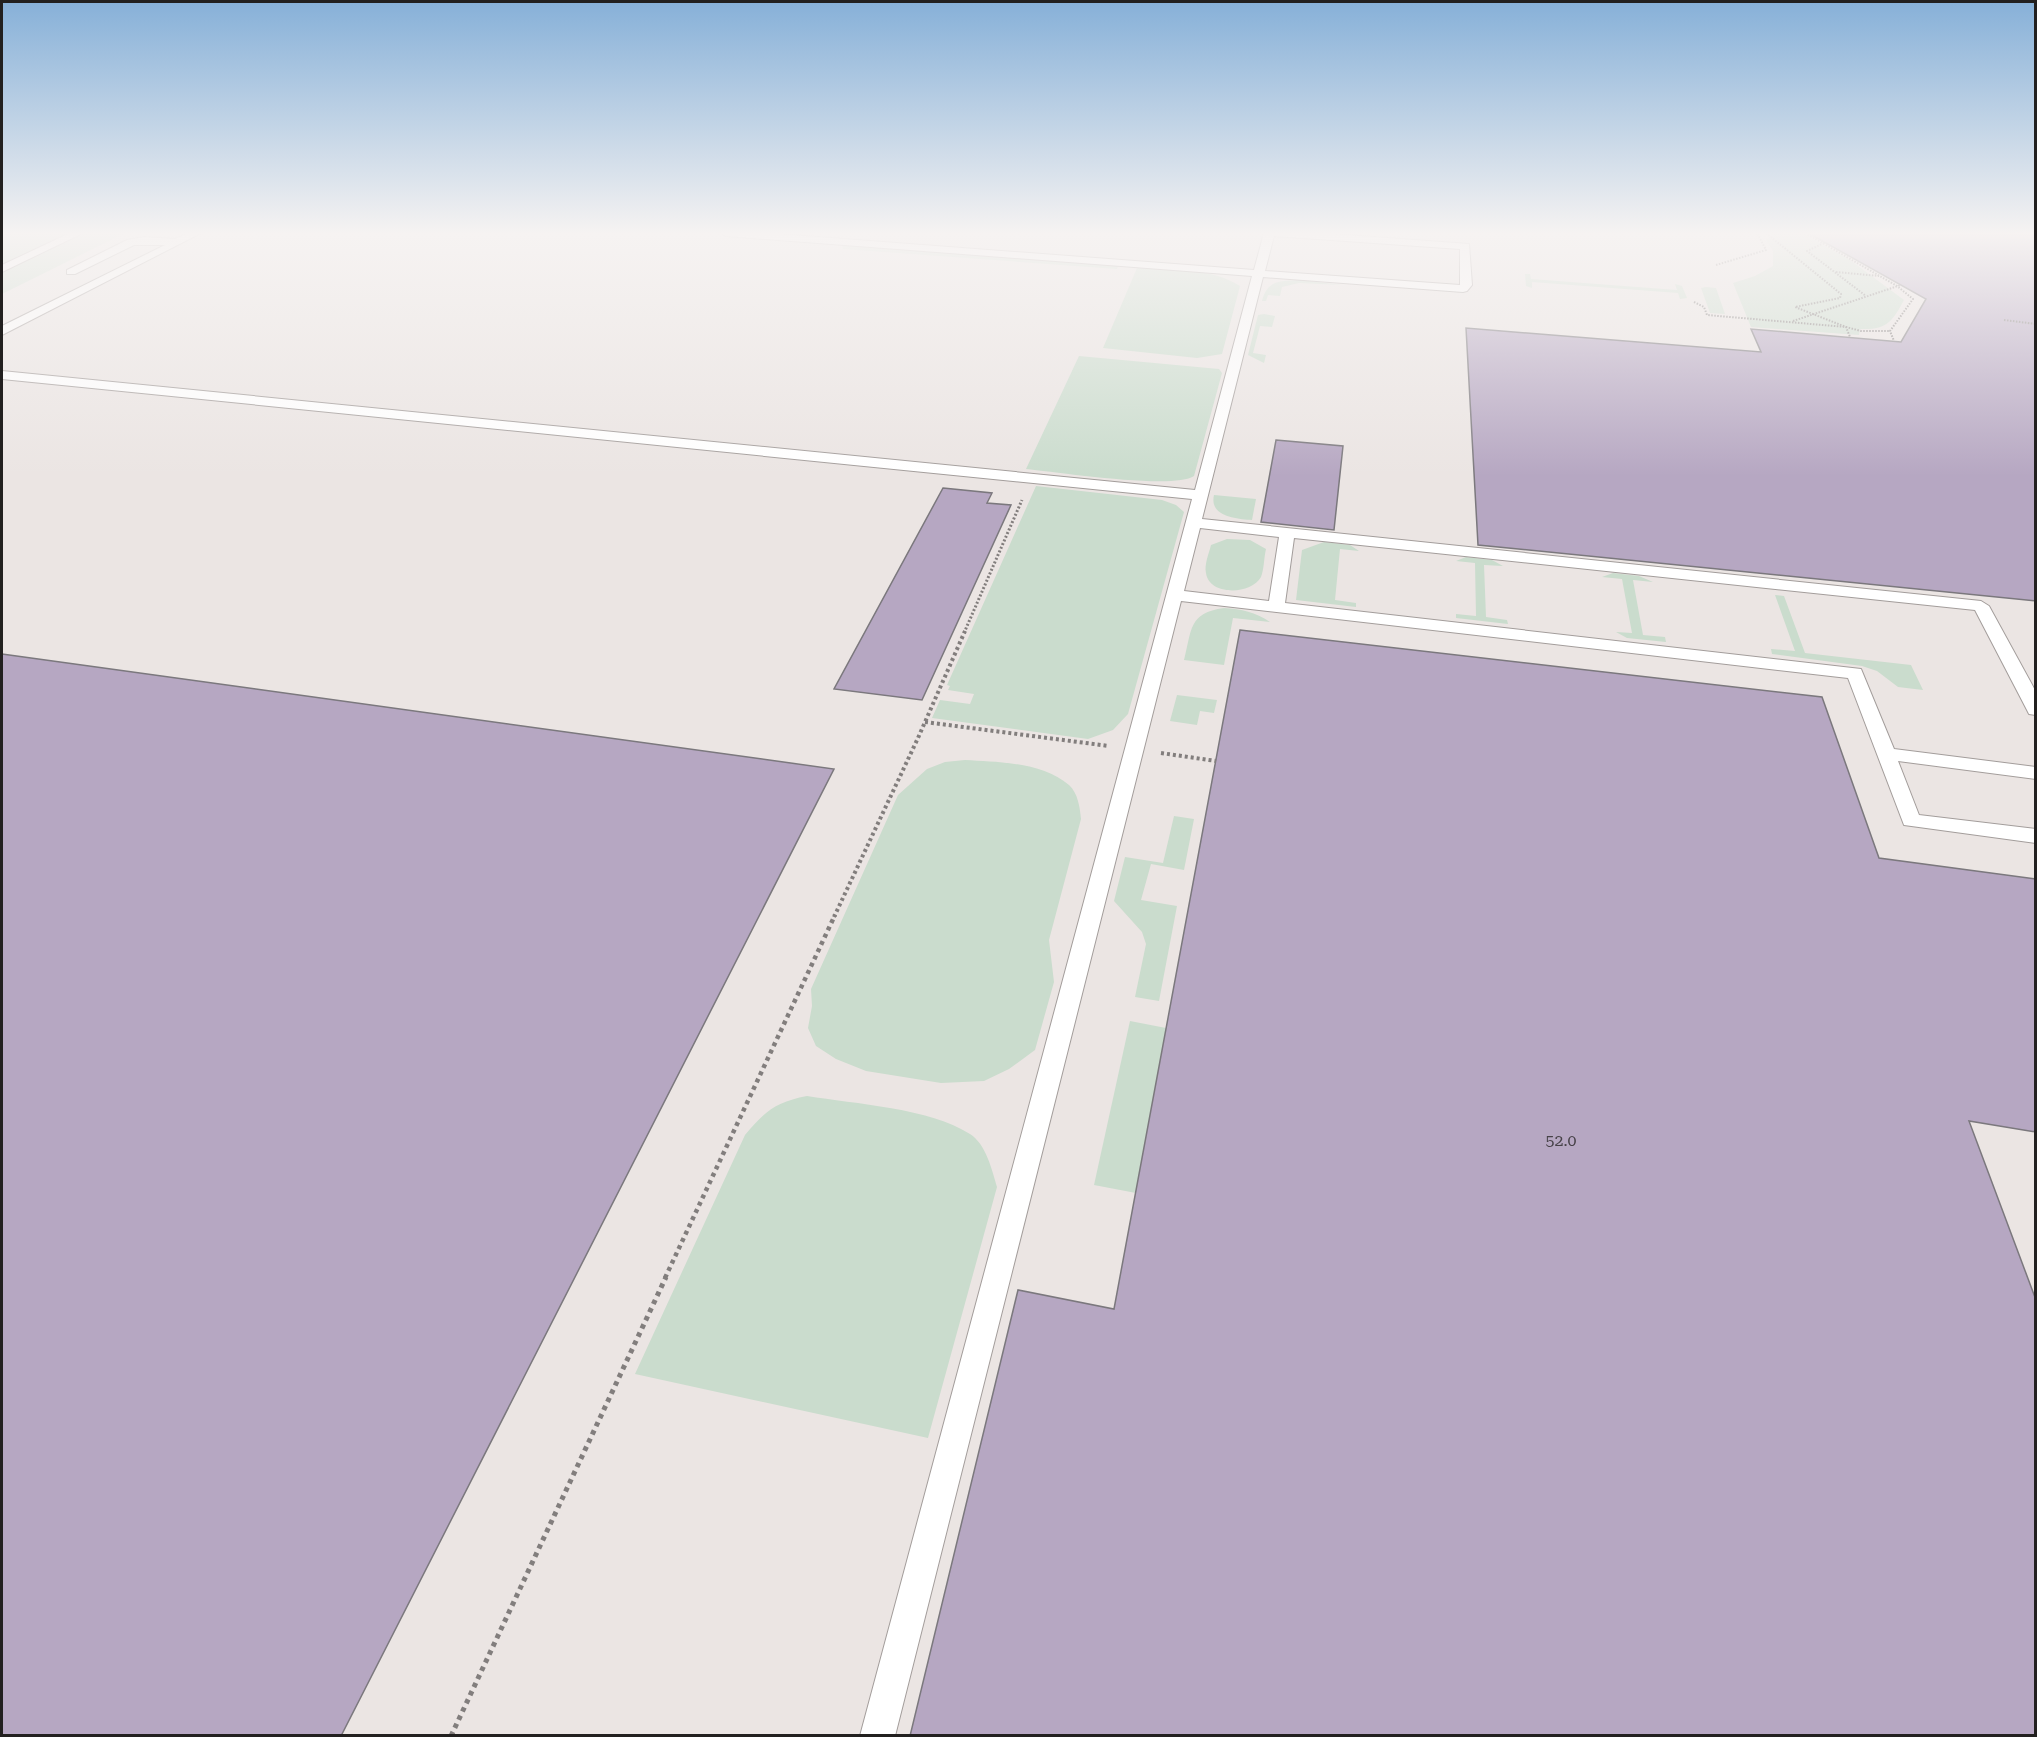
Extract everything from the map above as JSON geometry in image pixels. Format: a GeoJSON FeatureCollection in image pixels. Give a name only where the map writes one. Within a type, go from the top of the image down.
{"type":"FeatureCollection","features":[{"type":"Feature","properties":{"kind":"lane"},"geometry":{"type":"LineString","coordinates":[[2,331],[35,314]]}},
{"type":"Feature","properties":{"kind":"lane"},"geometry":{"type":"LineString","coordinates":[[877,1736],[1248,314]]}},
{"type":"Feature","properties":{"kind":"lane"},"geometry":{"type":"LineString","coordinates":[[2,375],[1201,495]]}},
{"type":"Feature","properties":{"kind":"lane"},"geometry":{"type":"LineString","coordinates":[[1194,523],[1981,606],[2036,710]]}},
{"type":"Feature","properties":{"kind":"lane"},"geometry":{"type":"LineString","coordinates":[[1276,607],[1287,533]]}},
{"type":"Feature","properties":{"kind":"lane"},"geometry":{"type":"LineString","coordinates":[[1175,595],[1855,673],[1911,820],[2036,836]]}},
{"type":"Feature","properties":{"kind":"lane"},"geometry":{"type":"LineString","coordinates":[[1886,754],[2036,772]]}},
{"type":"Feature","properties":{"kind":"path"},"geometry":{"type":"LineString","coordinates":[[1707,314],[1846,327]]}},
{"type":"Feature","properties":{"kind":"path"},"geometry":{"type":"LineString","coordinates":[[1890,331],[1902,314]]}},
{"type":"Feature","properties":{"kind":"path"},"geometry":{"type":"LineString","coordinates":[[1789,322],[1816,315],[1861,331],[1890,331]]}},
{"type":"Feature","properties":{"kind":"path"},"geometry":{"type":"LineString","coordinates":[[2004,320],[2036,324]]}},
{"type":"Feature","properties":{"kind":"path"},"geometry":{"type":"LineString","coordinates":[[1846,327],[1850,337]]}},
{"type":"Feature","properties":{"kind":"path"},"geometry":{"type":"LineString","coordinates":[[1890,331],[1894,341]]}},
{"type":"Feature","properties":{"kind":"path"},"geometry":{"type":"LineString","coordinates":[[452,1736],[925,722],[1031,478]]}},
{"type":"Feature","properties":{"kind":"path"},"geometry":{"type":"LineString","coordinates":[[925,722],[1216,760]]}},
{"type":"Feature","properties":{"kind":"green space"},"geometry":{"type":"Polygon","coordinates":[[[1117,314],[1233,314],[1222,354],[1197,358],[1103,348],[1117,314]]]}},
{"type":"Feature","properties":{"kind":"green space"},"geometry":{"type":"Polygon","coordinates":[[[1746,314],[1896,314],[1883,326],[1860,329],[1859,335],[1751,327],[1746,314]]]}},
{"type":"Feature","properties":{"kind":"green space"},"geometry":{"type":"Polygon","coordinates":[[[1258,315],[1275,316],[1272,327],[1260,326],[1253,353],[1266,355],[1264,363],[1248,355],[1258,315]]]}},
{"type":"Feature","properties":{"kind":"green space"},"geometry":{"type":"Polygon","coordinates":[[[1079,356],[1219,369],[1222,373],[1194,476],[1182,480],[1140,481],[1026,469],[1079,356]]]}},
{"type":"Feature","properties":{"kind":"green space"},"geometry":{"type":"Polygon","coordinates":[[[1036,486],[1162,500],[1176,505],[1184,512],[1128,714],[1113,730],[1088,739],[932,718],[940,700],[970,704],[974,694],[948,690],[950,686],[947,685],[1036,486]]]}},
{"type":"Feature","properties":{"kind":"green space"},"geometry":{"type":"Polygon","coordinates":[[[1214,495],[1256,499],[1252,520],[1238,519],[1219,512],[1215,508],[1214,495]]]}},
{"type":"Feature","properties":{"kind":"green space"},"geometry":{"type":"Polygon","coordinates":[[[1227,539],[1250,540],[1266,549],[1261,577],[1249,587],[1240,590],[1222,589],[1209,581],[1206,566],[1211,545],[1227,539]]]}},
{"type":"Feature","properties":{"kind":"green space"},"geometry":{"type":"Polygon","coordinates":[[[1324,542],[1350,545],[1359,551],[1340,549],[1335,600],[1356,603],[1356,607],[1296,600],[1302,550],[1324,542]]]}},
{"type":"Feature","properties":{"kind":"green space"},"geometry":{"type":"Polygon","coordinates":[[[1466,557],[1492,560],[1503,566],[1484,565],[1486,617],[1507,620],[1508,624],[1456,618],[1456,614],[1476,616],[1475,563],[1456,561],[1466,557]]]}},
{"type":"Feature","properties":{"kind":"green space"},"geometry":{"type":"Polygon","coordinates":[[[1613,573],[1639,576],[1653,582],[1633,580],[1643,635],[1665,637],[1666,642],[1627,638],[1616,632],[1632,633],[1622,579],[1602,577],[1613,573]]]}},
{"type":"Feature","properties":{"kind":"green space"},"geometry":{"type":"Polygon","coordinates":[[[1775,595],[1784,596],[1805,653],[1911,665],[1923,690],[1898,687],[1877,671],[1862,666],[1772,654],[1771,649],[1795,651],[1775,595]]]}},
{"type":"Feature","properties":{"kind":"green space"},"geometry":{"type":"Polygon","coordinates":[[[1224,608],[1248,612],[1270,622],[1233,618],[1224,665],[1184,660],[1191,632],[1198,619],[1212,610],[1224,608]]]}},
{"type":"Feature","properties":{"kind":"green space"},"geometry":{"type":"Polygon","coordinates":[[[1177,695],[1217,700],[1214,713],[1200,711],[1197,725],[1170,721],[1177,695]]]}},
{"type":"Feature","properties":{"kind":"green space"},"geometry":{"type":"Polygon","coordinates":[[[965,760],[1019,765],[1046,772],[1069,785],[1075,792],[1079,806],[1081,819],[1049,940],[1054,982],[1035,1050],[1009,1069],[984,1081],[941,1083],[866,1071],[836,1059],[816,1046],[808,1028],[812,1006],[811,989],[898,795],[927,769],[945,762],[965,760]]]}},
{"type":"Feature","properties":{"kind":"green space"},"geometry":{"type":"Polygon","coordinates":[[[1174,816],[1194,819],[1184,870],[1151,864],[1141,900],[1177,906],[1159,1001],[1135,997],[1146,944],[1142,932],[1114,901],[1125,857],[1163,863],[1174,816]]]}},
{"type":"Feature","properties":{"kind":"green space"},"geometry":{"type":"Polygon","coordinates":[[[1130,1021],[1166,1028],[1136,1193],[1094,1185],[1130,1021]]]}},
{"type":"Feature","properties":{"kind":"green space"},"geometry":{"type":"Polygon","coordinates":[[[807,1096],[892,1108],[953,1125],[976,1138],[990,1165],[997,1187],[928,1438],[635,1374],[745,1135],[772,1109],[787,1101],[807,1096]]]}},
{"type":"Feature","properties":{"kind":"building"},"geometry":{"type":"Polygon","coordinates":[[[1917,314],[2036,314],[2036,601],[1478,545],[1466,328],[1761,352],[1751,329],[1901,342],[1917,314]]]}},
{"type":"Feature","properties":{"kind":"building"},"geometry":{"type":"Polygon","coordinates":[[[1276,440],[1343,446],[1334,530],[1261,522],[1276,440]]]}},
{"type":"Feature","properties":{"kind":"building"},"geometry":{"type":"Polygon","coordinates":[[[943,488],[992,493],[987,503],[1011,505],[922,700],[834,689],[943,488]]]}},
{"type":"Feature","properties":{"kind":"building"},"geometry":{"type":"Polygon","coordinates":[[[1240,630],[1822,697],[1879,858],[2036,879],[2036,1132],[1969,1121],[2036,1300],[2036,1736],[910,1736],[1018,1290],[1114,1309],[1240,630]]]}},
{"type":"Feature","properties":{"kind":"building"},"geometry":{"type":"Polygon","coordinates":[[[2,654],[834,769],[341,1736],[2,1736],[2,654]]]}}]}
